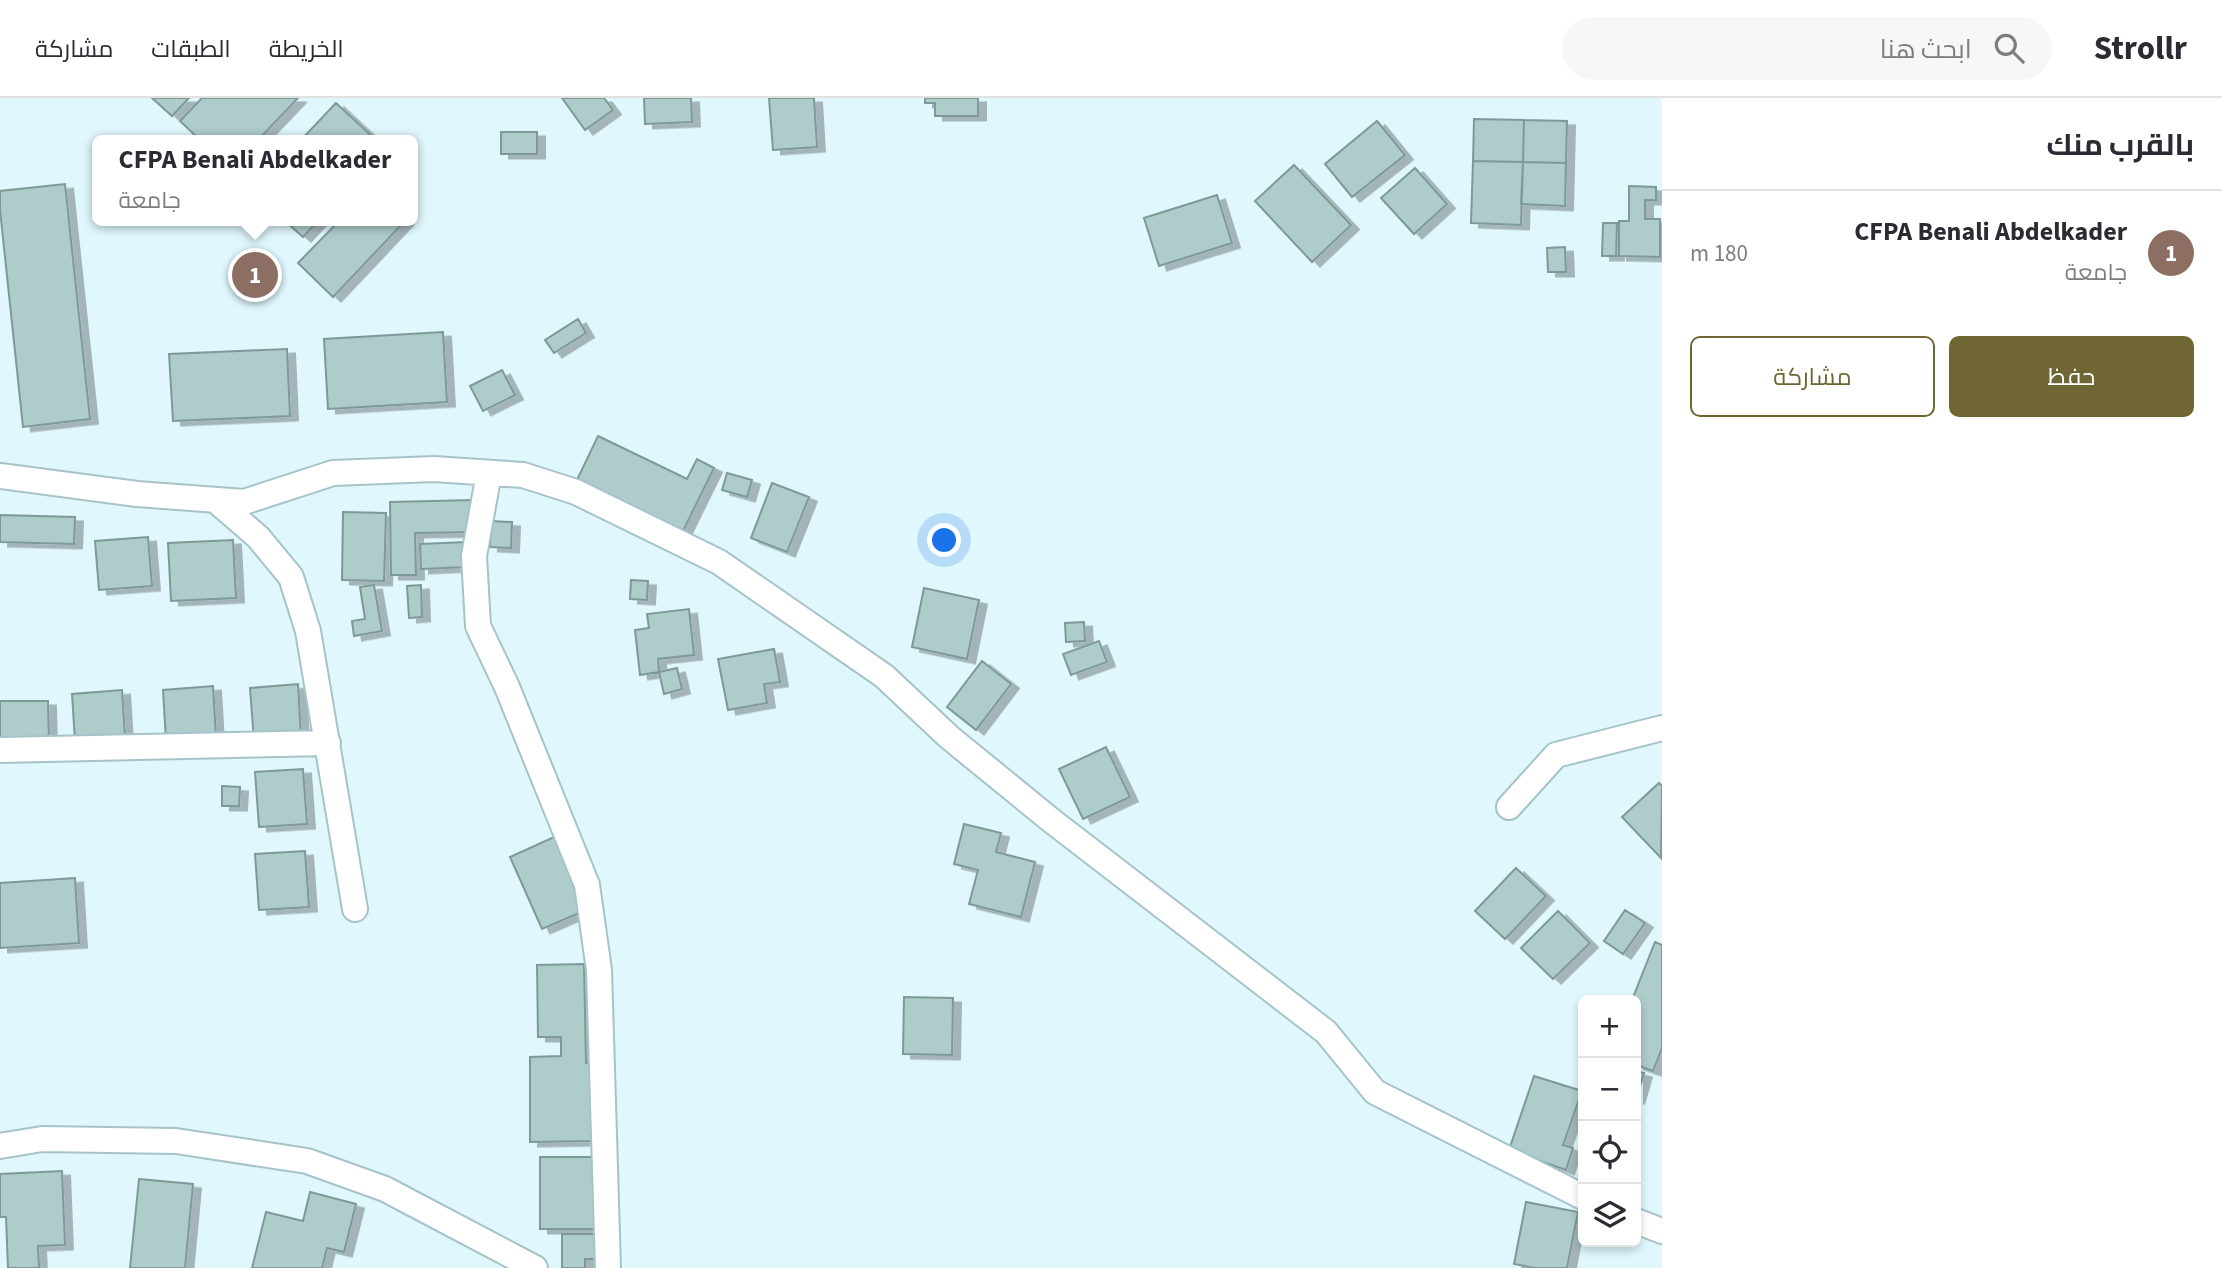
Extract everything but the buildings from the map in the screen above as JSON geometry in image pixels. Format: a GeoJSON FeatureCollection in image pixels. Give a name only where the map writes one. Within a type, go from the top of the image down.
{"type":"FeatureCollection","features":[{"type":"Feature","properties":{"kind":"street"},"geometry":{"type":"LineString","coordinates":[[0,473],[137,494],[244,502],[333,473],[434,470],[523,475],[576,492],[719,562],[884,676],[949,737],[1052,821],[1326,1032],[1375,1092],[1578,1194]]}},
{"type":"Feature","properties":{"kind":"street"},"geometry":{"type":"LineString","coordinates":[[489,473],[474,556],[478,626],[507,687],[587,885],[599,970],[608,1268]]}},
{"type":"Feature","properties":{"kind":"street"},"geometry":{"type":"LineString","coordinates":[[215,500],[258,537],[291,577],[308,631],[355,909]]}},
{"type":"Feature","properties":{"kind":"street"},"geometry":{"type":"LineString","coordinates":[[1509,807],[1556,755],[1662,727]]}},
{"type":"Feature","properties":{"kind":"street"},"geometry":{"type":"LineString","coordinates":[[0,750],[328,743]]}},
{"type":"Feature","properties":{"kind":"street"},"geometry":{"type":"LineString","coordinates":[[0,1146],[42,1139],[176,1141],[307,1161],[384,1189],[535,1268]]}},
{"type":"Feature","properties":{"kind":"street"},"geometry":{"type":"LineString","coordinates":[[1641,1223],[1662,1231]]}},
{"type":"Feature","properties":{"kind":"place","name":"CFPA Benali Abdelkader"},"geometry":{"type":"Point","coordinates":[255,275]}}]}
